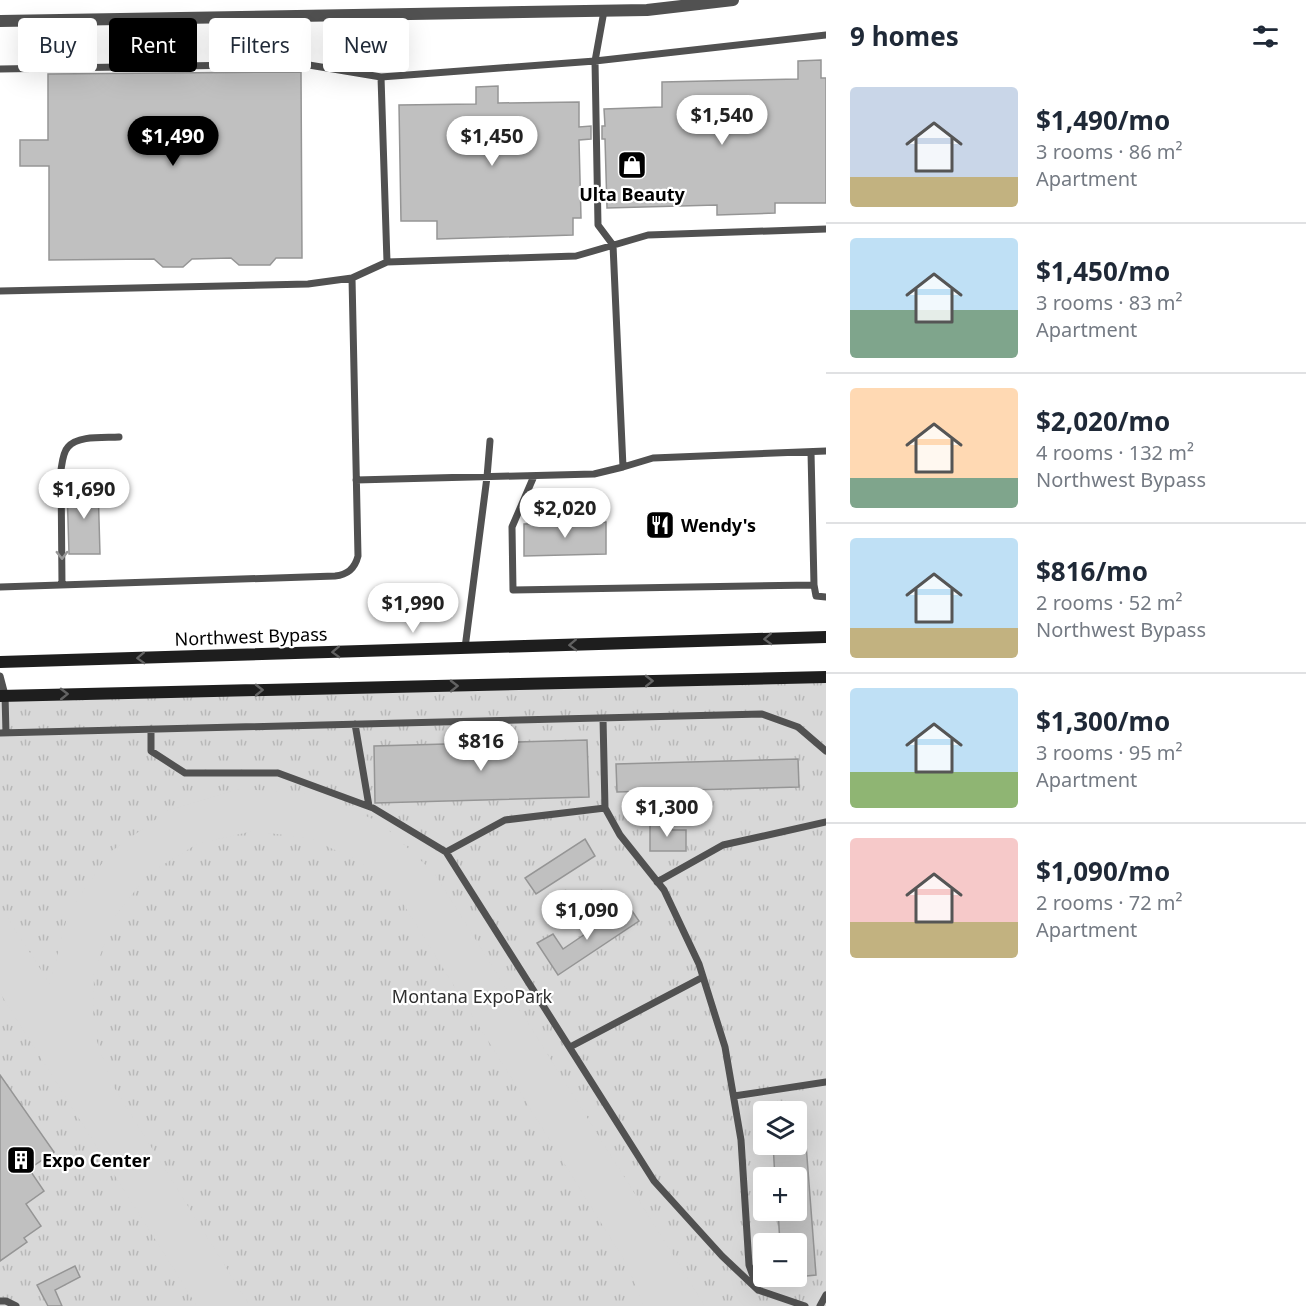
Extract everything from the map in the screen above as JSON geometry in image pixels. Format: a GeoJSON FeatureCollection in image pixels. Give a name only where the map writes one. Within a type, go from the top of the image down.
{"type":"FeatureCollection","features":[{"type":"Feature","properties":{"kind":"main road","name":"Northwest Bypass"},"geometry":{"type":"LineString","coordinates":[[0,662],[826,637]]}},
{"type":"Feature","properties":{"kind":"main road"},"geometry":{"type":"LineString","coordinates":[[3,695],[826,677]]}},
{"type":"Feature","properties":{"kind":"street"},"geometry":{"type":"LineString","coordinates":[[0,21],[604,11],[647,5],[733,0]]}},
{"type":"Feature","properties":{"kind":"lane"},"geometry":{"type":"LineString","coordinates":[[604,11],[595,61],[598,225],[613,245],[623,466]]}},
{"type":"Feature","properties":{"kind":"lane"},"geometry":{"type":"LineString","coordinates":[[0,69],[303,64],[381,77],[595,61],[826,35]]}},
{"type":"Feature","properties":{"kind":"lane"},"geometry":{"type":"LineString","coordinates":[[381,77],[387,262]]}},
{"type":"Feature","properties":{"kind":"lane"},"geometry":{"type":"LineString","coordinates":[[0,291],[308,284],[352,278],[387,262],[576,256],[648,234],[826,229]]}},
{"type":"Feature","properties":{"kind":"lane"},"geometry":{"type":"LineString","coordinates":[[0,587],[341,575],[353,568],[358,555],[352,278]]}},
{"type":"Feature","properties":{"kind":"lane"},"geometry":{"type":"LineString","coordinates":[[62,585],[62,459],[68,446],[80,440],[119,437]]}},
{"type":"Feature","properties":{"kind":"lane"},"geometry":{"type":"LineString","coordinates":[[465,648],[490,441]]}},
{"type":"Feature","properties":{"kind":"lane"},"geometry":{"type":"LineString","coordinates":[[356,480],[594,474],[653,458],[826,451]]}},
{"type":"Feature","properties":{"kind":"lane"},"geometry":{"type":"LineString","coordinates":[[812,452],[814,585],[816,596],[826,597]]}},
{"type":"Feature","properties":{"kind":"lane"},"geometry":{"type":"LineString","coordinates":[[534,476],[512,527],[513,590],[814,585]]}},
{"type":"Feature","properties":{"kind":"lane"},"geometry":{"type":"LineString","coordinates":[[0,676],[3,695],[3,733],[762,714],[798,728],[826,751]]}},
{"type":"Feature","properties":{"kind":"lane"},"geometry":{"type":"LineString","coordinates":[[603,718],[605,808],[620,835],[669,900],[703,976],[725,1047],[741,1140],[749,1265],[758,1290]]}},
{"type":"Feature","properties":{"kind":"lane"},"geometry":{"type":"LineString","coordinates":[[355,724],[369,806]]}},
{"type":"Feature","properties":{"kind":"lane"},"geometry":{"type":"LineString","coordinates":[[151,729],[151,751],[184,773],[278,773],[369,806],[446,852],[654,1181],[722,1256],[758,1290],[805,1306]]}},
{"type":"Feature","properties":{"kind":"lane"},"geometry":{"type":"LineString","coordinates":[[446,852],[505,820],[605,808]]}},
{"type":"Feature","properties":{"kind":"lane"},"geometry":{"type":"LineString","coordinates":[[657,882],[723,845],[826,822]]}},
{"type":"Feature","properties":{"kind":"lane"},"geometry":{"type":"LineString","coordinates":[[570,1047],[703,976]]}},
{"type":"Feature","properties":{"kind":"lane"},"geometry":{"type":"LineString","coordinates":[[734,1096],[826,1082]]}},
{"type":"Feature","properties":{"kind":"lane"},"geometry":{"type":"LineString","coordinates":[[820,1306],[826,1295]]}},
{"type":"Feature","properties":{"kind":"lane"},"geometry":{"type":"LineString","coordinates":[[0,1301],[16,1306]]}},
{"type":"Feature","properties":{"kind":"green space","name":"Montana ExpoPark"},"geometry":{"type":"Polygon","coordinates":[[[826,677],[826,1306],[0,1306],[0,696],[826,677]]]}},
{"type":"Feature","properties":{"kind":"green space"},"geometry":{"type":"Polygon","coordinates":[[[239,789],[313,794],[380,822],[434,873],[705,1306],[644,1306],[626,1263],[402,902],[361,862],[309,838],[253,831],[197,844],[148,874],[113,919],[94,973],[93,1030],[112,1084],[250,1306],[197,1306],[0,993],[0,906],[50,984],[68,914],[109,853],[169,810],[239,789]]]}},
{"type":"Feature","properties":{"kind":"building"},"geometry":{"type":"Polygon","coordinates":[[[821,60],[821,78],[826,78],[826,203],[775,203],[775,213],[717,215],[717,205],[607,208],[605,139],[602,139],[602,126],[605,126],[604,109],[662,107],[662,82],[798,79],[798,61],[821,60]]]}},
{"type":"Feature","properties":{"kind":"building"},"geometry":{"type":"Polygon","coordinates":[[[301,72],[302,258],[276,258],[270,265],[239,265],[231,258],[192,259],[183,267],[163,267],[154,259],[49,260],[49,166],[20,166],[20,140],[48,140],[48,74],[301,72]]]}},
{"type":"Feature","properties":{"kind":"building"},"geometry":{"type":"Polygon","coordinates":[[[498,86],[498,103],[579,102],[579,127],[591,126],[591,139],[579,140],[581,218],[573,218],[573,235],[437,239],[437,221],[401,221],[399,105],[476,104],[476,87],[498,86]]]}},
{"type":"Feature","properties":{"kind":"building"},"geometry":{"type":"Polygon","coordinates":[[[98,485],[100,554],[69,554],[67,486],[98,485]]]}},
{"type":"Feature","properties":{"kind":"building"},"geometry":{"type":"Polygon","coordinates":[[[606,522],[606,554],[524,556],[524,524],[606,522]]]}},
{"type":"Feature","properties":{"kind":"building"},"geometry":{"type":"Polygon","coordinates":[[[587,740],[589,797],[375,803],[374,746],[587,740]]]}},
{"type":"Feature","properties":{"kind":"building"},"geometry":{"type":"Polygon","coordinates":[[[798,759],[799,787],[617,792],[616,764],[798,759]]]}},
{"type":"Feature","properties":{"kind":"building"},"geometry":{"type":"Polygon","coordinates":[[[650,824],[672,824],[672,830],[686,830],[686,851],[650,851],[650,824]]]}},
{"type":"Feature","properties":{"kind":"building"},"geometry":{"type":"Polygon","coordinates":[[[585,839],[595,856],[536,894],[525,878],[585,839]]]}},
{"type":"Feature","properties":{"kind":"building"},"geometry":{"type":"Polygon","coordinates":[[[628,905],[639,921],[558,975],[537,943],[553,934],[563,949],[628,905]]]}},
{"type":"Feature","properties":{"kind":"building","name":"Expo Center"},"geometry":{"type":"Polygon","coordinates":[[[0,1075],[54,1152],[29,1169],[44,1191],[26,1204],[41,1226],[24,1238],[27,1242],[0,1261],[0,1075]]]}},
{"type":"Feature","properties":{"kind":"building"},"geometry":{"type":"Polygon","coordinates":[[[774,1155],[807,1155],[816,1275],[807,1276],[807,1233],[779,1233],[779,1221],[807,1221],[807,1167],[774,1167],[774,1155]]]}},
{"type":"Feature","properties":{"kind":"building"},"geometry":{"type":"Polygon","coordinates":[[[75,1266],[80,1277],[55,1290],[62,1306],[48,1306],[37,1285],[75,1266]]]}},
{"type":"Feature","properties":{"kind":"place","name":"Ulta Beauty"},"geometry":{"type":"Point","coordinates":[632,165]}},
{"type":"Feature","properties":{"kind":"place","name":"Wendy's"},"geometry":{"type":"Point","coordinates":[660,525]}},
{"type":"Feature","properties":{"kind":"place","name":"Expo Center"},"geometry":{"type":"Point","coordinates":[21,1160]}}]}
